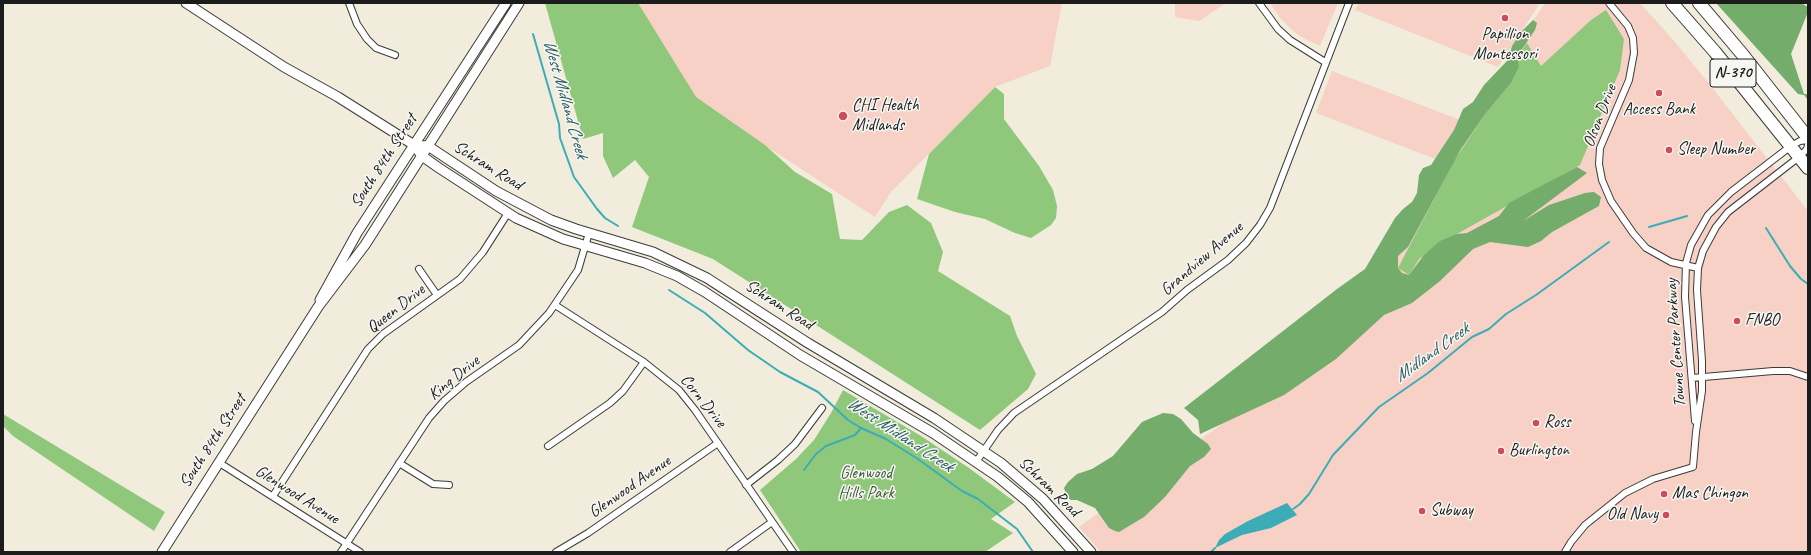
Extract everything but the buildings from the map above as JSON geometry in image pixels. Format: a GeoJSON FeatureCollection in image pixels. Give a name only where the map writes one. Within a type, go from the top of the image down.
{"type":"FeatureCollection","features":[{"type":"Feature","properties":{"kind":"highway","name":"N-370"},"geometry":{"type":"LineString","coordinates":[[1672,3],[1715,52],[1808,168]]}},
{"type":"Feature","properties":{"kind":"highway","name":"N-370"},"geometry":{"type":"LineString","coordinates":[[1699,3],[1748,61],[1808,139]]}},
{"type":"Feature","properties":{"kind":"main road","name":"Schram Road"},"geometry":{"type":"LineString","coordinates":[[186,3],[284,67],[338,97],[414,145],[422,156],[508,213],[546,232],[646,263],[690,284],[800,354],[933,433],[976,462],[1028,502],[1073,552]]}},
{"type":"Feature","properties":{"kind":"main road","name":"South 84th Street"},"geometry":{"type":"LineString","coordinates":[[318,307],[322,295],[357,233],[506,3]]}},
{"type":"Feature","properties":{"kind":"main road","name":"South 84th Street"},"geometry":{"type":"LineString","coordinates":[[162,552],[318,307],[365,245],[520,3]]}},
{"type":"Feature","properties":{"kind":"main road","name":"Schram Road"},"geometry":{"type":"LineString","coordinates":[[414,145],[428,146],[516,203],[552,220],[589,233],[653,252],[707,278],[808,343],[934,418],[984,451],[1033,489],[1091,552]]}},
{"type":"Feature","properties":{"kind":"street"},"geometry":{"type":"LineString","coordinates":[[349,3],[357,24],[367,39],[376,48],[395,55]]}},
{"type":"Feature","properties":{"kind":"street"},"geometry":{"type":"LineString","coordinates":[[1259,3],[1278,29],[1290,40],[1325,62]]}},
{"type":"Feature","properties":{"kind":"street","name":"Grandview Avenue"},"geometry":{"type":"LineString","coordinates":[[976,462],[998,430],[1014,413],[1162,312],[1187,290],[1228,260],[1246,243],[1260,225],[1270,208],[1349,3]]}},
{"type":"Feature","properties":{"kind":"street","name":"Olson Drive"},"geometry":{"type":"LineString","coordinates":[[1609,3],[1623,18],[1631,33],[1634,53],[1629,80],[1600,148],[1599,164],[1602,180],[1611,201],[1640,242],[1657,255],[1686,266],[1698,268]]}},
{"type":"Feature","properties":{"kind":"street","name":"Towne Center Parkway"},"geometry":{"type":"LineString","coordinates":[[1696,432],[1685,297],[1686,266],[1693,241],[1708,216],[1731,192],[1791,146],[1808,139]]}},
{"type":"Feature","properties":{"kind":"street","name":"Towne Center Parkway"},"geometry":{"type":"LineString","coordinates":[[1565,552],[1585,524],[1625,493],[1653,479],[1693,467],[1703,377],[1697,290],[1698,268],[1706,244],[1723,217],[1744,198],[1799,157],[1807,149],[1808,145]]}},
{"type":"Feature","properties":{"kind":"street","name":"Queen Drive"},"geometry":{"type":"LineString","coordinates":[[273,496],[368,349],[383,334],[460,279],[473,266],[508,213]]}},
{"type":"Feature","properties":{"kind":"street","name":"King Drive"},"geometry":{"type":"LineString","coordinates":[[341,552],[429,418],[444,401],[466,382],[519,345],[537,328],[555,305],[578,270],[589,233]]}},
{"type":"Feature","properties":{"kind":"street"},"geometry":{"type":"LineString","coordinates":[[419,269],[437,295]]}},
{"type":"Feature","properties":{"kind":"street","name":"Corn Drive"},"geometry":{"type":"LineString","coordinates":[[555,305],[644,362],[679,390],[718,443],[793,552]]}},
{"type":"Feature","properties":{"kind":"street"},"geometry":{"type":"LineString","coordinates":[[548,446],[610,403],[623,391],[644,362]]}},
{"type":"Feature","properties":{"kind":"street"},"geometry":{"type":"LineString","coordinates":[[1692,378],[1773,371],[1790,372],[1808,377]]}},
{"type":"Feature","properties":{"kind":"street"},"geometry":{"type":"LineString","coordinates":[[746,485],[778,460],[795,444],[822,408]]}},
{"type":"Feature","properties":{"kind":"street","name":"Glenwood Avenue"},"geometry":{"type":"LineString","coordinates":[[556,552],[588,533],[718,443]]}},
{"type":"Feature","properties":{"kind":"street","name":"Glenwood Avenue"},"geometry":{"type":"LineString","coordinates":[[218,462],[360,552]]}},
{"type":"Feature","properties":{"kind":"street"},"geometry":{"type":"LineString","coordinates":[[399,463],[433,484],[449,485]]}},
{"type":"Feature","properties":{"kind":"street"},"geometry":{"type":"LineString","coordinates":[[730,552],[772,522]]}},
{"type":"Feature","properties":{"kind":"shaded area","name":"CHI Health Midlands"},"geometry":{"type":"Polygon","coordinates":[[[561,3],[1062,3],[1050,66],[995,87],[891,192],[875,217],[557,10],[561,3]]]}},
{"type":"Feature","properties":{"kind":"shaded area"},"geometry":{"type":"Polygon","coordinates":[[[1175,3],[1226,3],[1199,21],[1175,17],[1175,3]]]}},
{"type":"Feature","properties":{"kind":"shaded area"},"geometry":{"type":"Polygon","coordinates":[[[1270,3],[1338,3],[1320,46],[1294,32],[1280,18],[1270,3]]]}},
{"type":"Feature","properties":{"kind":"shaded area"},"geometry":{"type":"Polygon","coordinates":[[[1358,3],[1540,3],[1498,67],[1355,10],[1358,3]]]}},
{"type":"Feature","properties":{"kind":"shaded area"},"geometry":{"type":"Polygon","coordinates":[[[1545,3],[1640,3],[1675,42],[1711,86],[1808,211],[1808,552],[1101,552],[1079,527],[1305,364],[1545,3]]]}},
{"type":"Feature","properties":{"kind":"shaded area"},"geometry":{"type":"Polygon","coordinates":[[[1332,71],[1463,121],[1438,160],[1316,113],[1332,71]]]}},
{"type":"Feature","properties":{"kind":"green space"},"geometry":{"type":"Polygon","coordinates":[[[545,3],[638,3],[696,97],[765,145],[795,172],[832,194],[840,239],[862,240],[889,212],[907,205],[931,223],[943,252],[938,271],[1010,316],[1017,336],[1036,374],[1028,389],[980,430],[713,259],[632,227],[649,177],[635,160],[613,178],[603,156],[603,133],[583,139],[545,3]]]}},
{"type":"Feature","properties":{"kind":"green space"},"geometry":{"type":"Polygon","coordinates":[[[1716,3],[1801,3],[1808,7],[1808,12],[1791,54],[1804,94],[1808,94],[1808,100],[1804,95],[1798,94],[1716,3]]]}},
{"type":"Feature","properties":{"kind":"green space"},"geometry":{"type":"Polygon","coordinates":[[[1606,10],[1624,39],[1620,70],[1580,165],[1457,234],[1419,259],[1409,275],[1398,268],[1454,161],[1486,113],[1511,83],[1519,67],[1518,55],[1527,43],[1541,66],[1591,20],[1606,10]]]}},
{"type":"Feature","properties":{"kind":"green space"},"geometry":{"type":"Polygon","coordinates":[[[1533,20],[1537,23],[1535,30],[1518,55],[1519,67],[1511,83],[1486,113],[1461,149],[1408,247],[1398,256],[1398,268],[1402,273],[1409,275],[1424,255],[1440,241],[1457,234],[1467,233],[1499,216],[1509,203],[1577,167],[1587,173],[1523,221],[1549,205],[1585,193],[1594,192],[1601,197],[1599,206],[1552,232],[1541,241],[1528,247],[1490,242],[1473,249],[1440,281],[1412,303],[1384,315],[1336,359],[1284,395],[1200,434],[1198,420],[1184,408],[1365,269],[1395,218],[1412,202],[1417,193],[1419,175],[1423,168],[1431,165],[1454,130],[1463,109],[1473,102],[1484,85],[1508,60],[1512,46],[1521,32],[1533,20]]]}},
{"type":"Feature","properties":{"kind":"green space"},"geometry":{"type":"Polygon","coordinates":[[[995,87],[1004,94],[1004,119],[1039,166],[1053,190],[1057,206],[1056,218],[1051,225],[1031,238],[1015,233],[985,219],[955,212],[917,199],[929,154],[995,87]]]}},
{"type":"Feature","properties":{"kind":"green space","name":"Glenwood Hills Park"},"geometry":{"type":"Polygon","coordinates":[[[843,390],[921,436],[969,468],[1015,502],[991,519],[1013,533],[985,552],[801,552],[760,490],[796,459],[814,440],[843,390]]]}},
{"type":"Feature","properties":{"kind":"green space"},"geometry":{"type":"Polygon","coordinates":[[[1163,413],[1173,414],[1181,419],[1193,433],[1208,444],[1211,449],[1204,457],[1190,466],[1165,497],[1144,517],[1119,532],[1115,531],[1109,528],[1095,508],[1077,500],[1071,500],[1067,497],[1064,488],[1077,474],[1092,469],[1113,456],[1142,422],[1163,413]]]}},
{"type":"Feature","properties":{"kind":"green space"},"geometry":{"type":"Polygon","coordinates":[[[3,414],[165,512],[154,531],[13,436],[3,426],[3,414]]]}},
{"type":"Feature","properties":{"kind":"water"},"geometry":{"type":"Polygon","coordinates":[[[1287,503],[1297,515],[1271,528],[1242,535],[1215,548],[1219,540],[1225,534],[1248,521],[1287,503]]]}},
{"type":"Feature","properties":{"kind":"waterway","name":"West Midland Creek"},"geometry":{"type":"LineString","coordinates":[[533,34],[559,124],[560,138],[574,177],[605,218],[618,226]]}},
{"type":"Feature","properties":{"kind":"waterway","name":"Midland Creek"},"geometry":{"type":"LineString","coordinates":[[1649,227],[1687,216]]}},
{"type":"Feature","properties":{"kind":"waterway","name":"Midland Creek"},"geometry":{"type":"LineString","coordinates":[[1766,228],[1790,266],[1801,279],[1808,284]]}},
{"type":"Feature","properties":{"kind":"waterway","name":"Midland Creek"},"geometry":{"type":"LineString","coordinates":[[1293,509],[1309,494],[1333,455],[1379,407],[1428,373],[1472,337],[1489,329],[1506,314],[1536,295],[1609,242]]}},
{"type":"Feature","properties":{"kind":"waterway","name":"West Midland Creek"},"geometry":{"type":"LineString","coordinates":[[669,290],[705,313],[748,350],[780,372],[818,392],[848,420],[861,428],[886,439],[918,459],[962,491],[978,499],[1017,529],[1033,552]]}},
{"type":"Feature","properties":{"kind":"waterway"},"geometry":{"type":"LineString","coordinates":[[804,470],[816,454],[826,446],[855,435],[861,428]]}},
{"type":"Feature","properties":{"kind":"waterway"},"geometry":{"type":"LineString","coordinates":[[1211,552],[1215,548]]}},
{"type":"Feature","properties":{"kind":"place","name":"Papillion Montessori"},"geometry":{"type":"Point","coordinates":[1505,18]}},
{"type":"Feature","properties":{"kind":"place","name":"Access Bank"},"geometry":{"type":"Point","coordinates":[1659,93]}},
{"type":"Feature","properties":{"kind":"place","name":"CHI Health Midlands"},"geometry":{"type":"Point","coordinates":[843,116]}},
{"type":"Feature","properties":{"kind":"place","name":"Sleep Number"},"geometry":{"type":"Point","coordinates":[1669,150]}},
{"type":"Feature","properties":{"kind":"place","name":"FNBO"},"geometry":{"type":"Point","coordinates":[1737,321]}},
{"type":"Feature","properties":{"kind":"place","name":"Ross"},"geometry":{"type":"Point","coordinates":[1536,423]}},
{"type":"Feature","properties":{"kind":"place","name":"Burlington"},"geometry":{"type":"Point","coordinates":[1501,451]}},
{"type":"Feature","properties":{"kind":"place","name":"Mas Chingon"},"geometry":{"type":"Point","coordinates":[1664,494]}},
{"type":"Feature","properties":{"kind":"place","name":"Subway"},"geometry":{"type":"Point","coordinates":[1422,511]}},
{"type":"Feature","properties":{"kind":"place","name":"Old Navy"},"geometry":{"type":"Point","coordinates":[1666,515]}}]}
